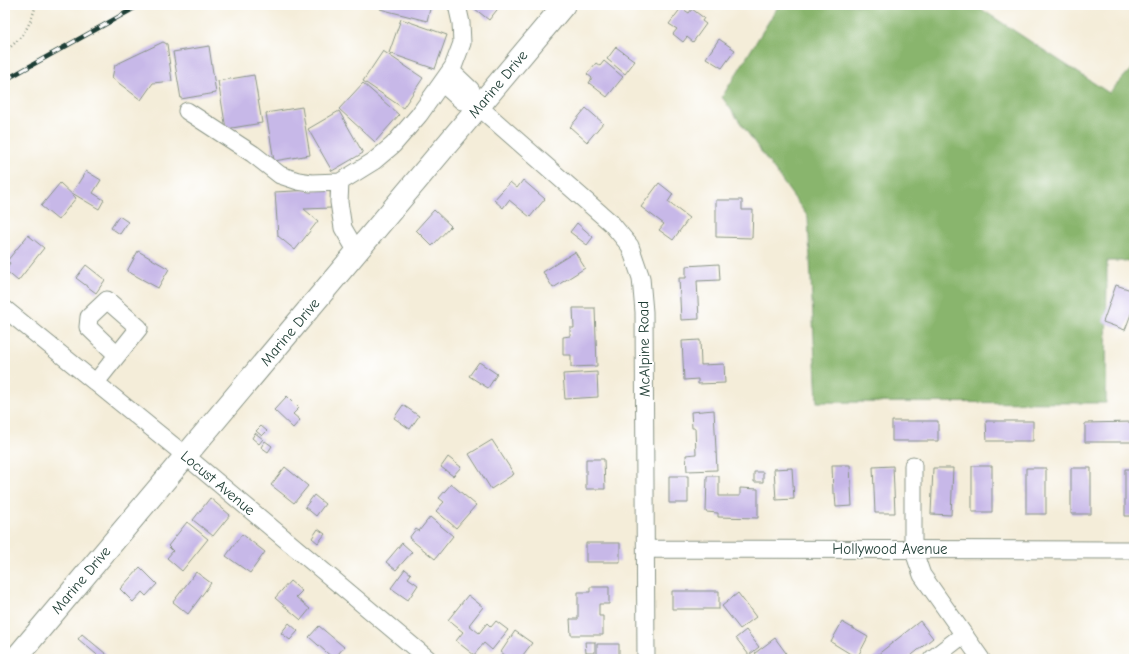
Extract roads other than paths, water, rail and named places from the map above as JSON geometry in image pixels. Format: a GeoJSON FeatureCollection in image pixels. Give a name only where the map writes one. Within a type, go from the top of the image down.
{"type":"FeatureCollection","features":[{"type":"Feature","properties":{"kind":"main road","name":"Marine Drive"},"geometry":{"type":"LineString","coordinates":[[15,659],[357,252],[475,104],[564,5]]}},
{"type":"Feature","properties":{"kind":"street"},"geometry":{"type":"LineString","coordinates":[[186,111],[253,154],[280,175],[298,181],[311,183],[340,182],[374,161],[393,145],[419,116],[453,67],[462,43],[461,22],[457,5]]}},
{"type":"Feature","properties":{"kind":"street"},"geometry":{"type":"LineString","coordinates":[[446,77],[471,90],[475,104]]}},
{"type":"Feature","properties":{"kind":"street","name":"McAlpine Road"},"geometry":{"type":"LineString","coordinates":[[475,104],[611,223],[630,246],[641,278],[644,312],[646,659]]}},
{"type":"Feature","properties":{"kind":"street"},"geometry":{"type":"LineString","coordinates":[[340,182],[339,202],[342,228],[357,252]]}},
{"type":"Feature","properties":{"kind":"street","name":"Locust Avenue"},"geometry":{"type":"LineString","coordinates":[[5,309],[186,456],[428,659]]}},
{"type":"Feature","properties":{"kind":"street"},"geometry":{"type":"LineString","coordinates":[[96,382],[117,355]]}},
{"type":"Feature","properties":{"kind":"street"},"geometry":{"type":"LineString","coordinates":[[913,465],[913,549],[922,575],[981,659]]}},
{"type":"Feature","properties":{"kind":"street","name":"Hollywood Avenue"},"geometry":{"type":"LineString","coordinates":[[646,549],[1134,550]]}},
{"type":"Feature","properties":{"kind":"street"},"geometry":{"type":"LineString","coordinates":[[932,659],[963,635]]}},
{"type":"Feature","properties":{"kind":"railway"},"geometry":{"type":"LineString","coordinates":[[5,80],[140,5]]}}]}
